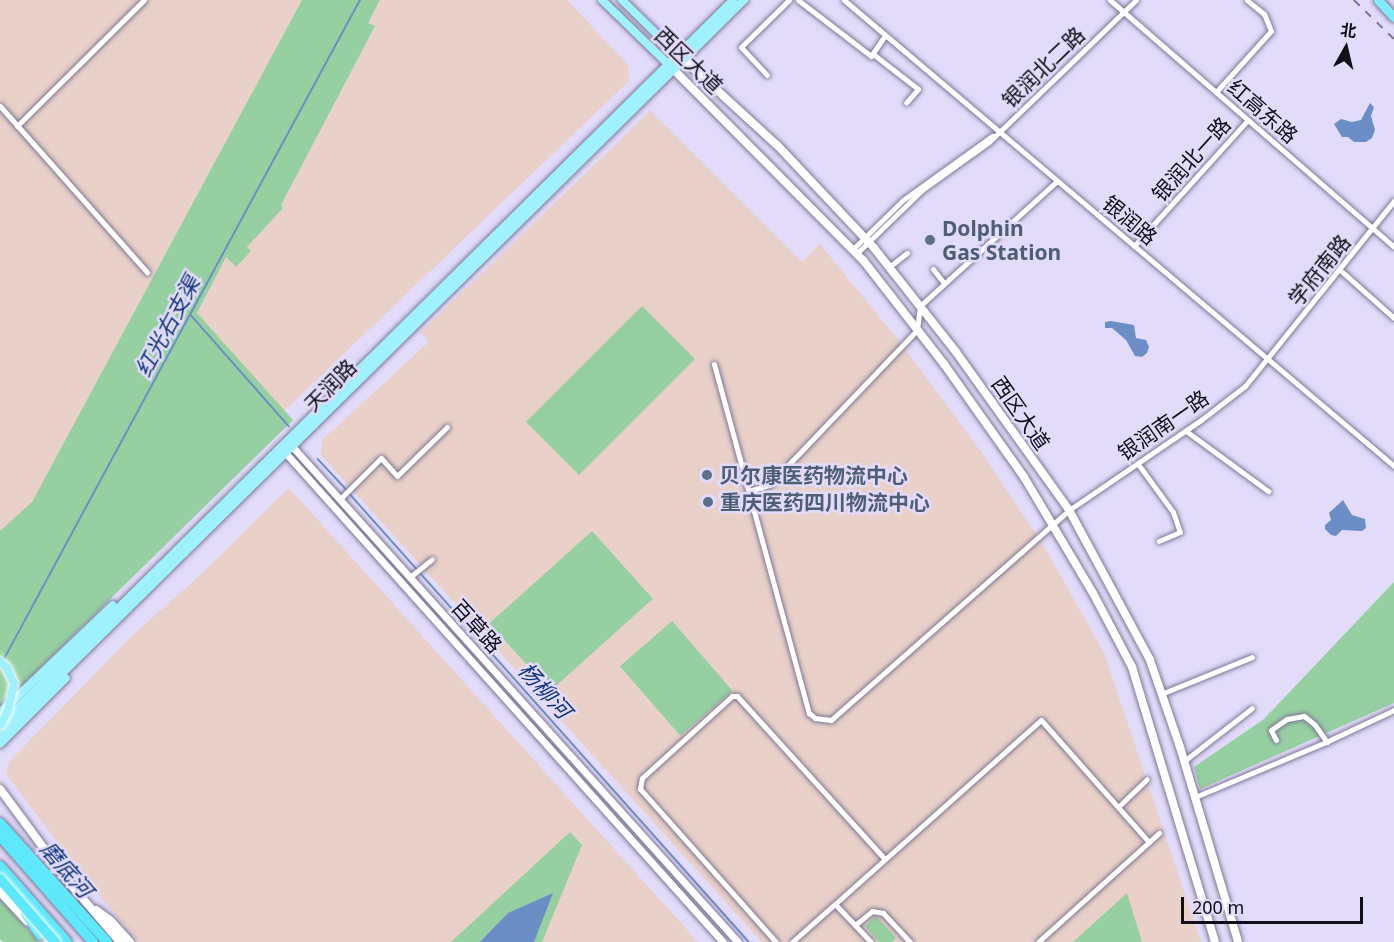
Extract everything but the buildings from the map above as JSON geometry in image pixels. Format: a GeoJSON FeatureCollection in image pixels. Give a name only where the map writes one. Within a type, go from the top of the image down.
{"type":"FeatureCollection","features":[{"type":"Feature","properties":{"kind":"highway"},"geometry":{"type":"LineString","coordinates":[[1378,0],[1394,17]]}},
{"type":"Feature","properties":{"kind":"highway"},"geometry":{"type":"LineString","coordinates":[[0,823],[107,942]]}},
{"type":"Feature","properties":{"kind":"highway"},"geometry":{"type":"LineString","coordinates":[[0,836],[93,942]]}},
{"type":"Feature","properties":{"kind":"highway"},"geometry":{"type":"LineString","coordinates":[[0,866],[67,942]]}},
{"type":"Feature","properties":{"kind":"highway"},"geometry":{"type":"LineString","coordinates":[[0,878],[44,940]]}},
{"type":"Feature","properties":{"kind":"highway"},"geometry":{"type":"LineString","coordinates":[[0,878],[55,942]]}},
{"type":"Feature","properties":{"kind":"main road","name":"西区大道"},"geometry":{"type":"LineString","coordinates":[[602,0],[854,252],[917,330],[1024,477],[1093,592],[1132,667],[1215,942]]}},
{"type":"Feature","properties":{"kind":"main road","name":"西区大道"},"geometry":{"type":"LineString","coordinates":[[622,0],[778,146],[866,239],[920,306],[1069,510],[1140,641],[1161,694],[1184,761],[1238,942]]}},
{"type":"Feature","properties":{"kind":"main road","name":"天润路"},"geometry":{"type":"LineString","coordinates":[[0,735],[143,588],[681,57],[741,1]]}},
{"type":"Feature","properties":{"kind":"main road"},"geometry":{"type":"LineString","coordinates":[[0,713],[114,604],[143,588]]}},
{"type":"Feature","properties":{"kind":"main road"},"geometry":{"type":"LineString","coordinates":[[0,744],[125,619],[143,588]]}},
{"type":"Feature","properties":{"kind":"main road"},"geometry":{"type":"LineString","coordinates":[[0,661],[7,668],[14,684],[8,711],[0,724]]}},
{"type":"Feature","properties":{"kind":"main road","name":"天润路"},"geometry":{"type":"LineString","coordinates":[[0,724],[67,664]]}},
{"type":"Feature","properties":{"kind":"main road"},"geometry":{"type":"LineString","coordinates":[[0,789],[87,904],[120,942]]}},
{"type":"Feature","properties":{"kind":"main road"},"geometry":{"type":"LineString","coordinates":[[0,892],[44,940]]}},
{"type":"Feature","properties":{"kind":"main road"},"geometry":{"type":"LineString","coordinates":[[87,904],[110,920],[130,942]]}},
{"type":"Feature","properties":{"kind":"street"},"geometry":{"type":"LineString","coordinates":[[17,126],[144,0]]}},
{"type":"Feature","properties":{"kind":"street"},"geometry":{"type":"LineString","coordinates":[[767,75],[741,47],[789,0]]}},
{"type":"Feature","properties":{"kind":"street"},"geometry":{"type":"LineString","coordinates":[[798,0],[862,50],[872,56],[873,54],[918,89],[906,103]]}},
{"type":"Feature","properties":{"kind":"street","name":"银润路"},"geometry":{"type":"LineString","coordinates":[[844,0],[1394,466]]}},
{"type":"Feature","properties":{"kind":"street","name":"红高东路"},"geometry":{"type":"LineString","coordinates":[[1110,0],[1394,247]]}},
{"type":"Feature","properties":{"kind":"street","name":"银润北二路"},"geometry":{"type":"LineString","coordinates":[[854,252],[913,197],[999,132],[1136,0]]}},
{"type":"Feature","properties":{"kind":"street"},"geometry":{"type":"LineString","coordinates":[[1216,92],[1270,31],[1264,14],[1247,0]]}},
{"type":"Feature","properties":{"kind":"street"},"geometry":{"type":"LineString","coordinates":[[873,54],[885,35]]}},
{"type":"Feature","properties":{"kind":"street"},"geometry":{"type":"LineString","coordinates":[[0,106],[147,272]]}},
{"type":"Feature","properties":{"kind":"street","name":"银润北一路"},"geometry":{"type":"LineString","coordinates":[[1134,246],[1248,120]]}},
{"type":"Feature","properties":{"kind":"street"},"geometry":{"type":"LineString","coordinates":[[714,364],[749,491],[769,485],[917,330],[920,306],[1058,180]]}},
{"type":"Feature","properties":{"kind":"street","name":"学府南路"},"geometry":{"type":"LineString","coordinates":[[1268,359],[1394,201]]}},
{"type":"Feature","properties":{"kind":"street"},"geometry":{"type":"LineString","coordinates":[[889,267],[907,253]]}},
{"type":"Feature","properties":{"kind":"street"},"geometry":{"type":"LineString","coordinates":[[933,269],[944,283]]}},
{"type":"Feature","properties":{"kind":"street"},"geometry":{"type":"LineString","coordinates":[[1340,270],[1394,318]]}},
{"type":"Feature","properties":{"kind":"street","name":"银润南一路"},"geometry":{"type":"LineString","coordinates":[[749,491],[809,713],[816,718],[831,720],[1052,524],[1245,386],[1268,359]]}},
{"type":"Feature","properties":{"kind":"street"},"geometry":{"type":"LineString","coordinates":[[345,494],[381,458],[397,476],[447,427]]}},
{"type":"Feature","properties":{"kind":"street"},"geometry":{"type":"LineString","coordinates":[[1185,430],[1268,491]]}},
{"type":"Feature","properties":{"kind":"street","name":"百草路"},"geometry":{"type":"LineString","coordinates":[[287,447],[345,494],[738,942]]}},
{"type":"Feature","properties":{"kind":"street","name":"百草路"},"geometry":{"type":"LineString","coordinates":[[287,447],[723,942]]}},
{"type":"Feature","properties":{"kind":"street"},"geometry":{"type":"LineString","coordinates":[[1137,464],[1173,512],[1180,532],[1159,541]]}},
{"type":"Feature","properties":{"kind":"street"},"geometry":{"type":"LineString","coordinates":[[415,573],[432,559]]}},
{"type":"Feature","properties":{"kind":"street"},"geometry":{"type":"LineString","coordinates":[[1161,694],[1252,657]]}},
{"type":"Feature","properties":{"kind":"street"},"geometry":{"type":"LineString","coordinates":[[776,942],[640,789],[642,778],[732,696],[737,696],[885,859]]}},
{"type":"Feature","properties":{"kind":"street"},"geometry":{"type":"LineString","coordinates":[[1184,761],[1252,708]]}},
{"type":"Feature","properties":{"kind":"street"},"geometry":{"type":"LineString","coordinates":[[1195,797],[1327,742],[1394,710]]}},
{"type":"Feature","properties":{"kind":"street"},"geometry":{"type":"LineString","coordinates":[[1276,740],[1271,730],[1287,719],[1304,716],[1315,725],[1327,742]]}},
{"type":"Feature","properties":{"kind":"street"},"geometry":{"type":"LineString","coordinates":[[792,942],[1041,720],[1149,842]]}},
{"type":"Feature","properties":{"kind":"street"},"geometry":{"type":"LineString","coordinates":[[1118,807],[1147,780]]}},
{"type":"Feature","properties":{"kind":"street"},"geometry":{"type":"LineString","coordinates":[[1038,942],[1159,833]]}},
{"type":"Feature","properties":{"kind":"street"},"geometry":{"type":"LineString","coordinates":[[835,904],[871,942]]}},
{"type":"Feature","properties":{"kind":"street"},"geometry":{"type":"LineString","coordinates":[[855,925],[872,911],[883,913],[908,940],[900,942]]}},
{"type":"Feature","properties":{"kind":"shaded area"},"geometry":{"type":"Polygon","coordinates":[[[0,0],[302,0],[32,502],[0,531],[0,0]]]}},
{"type":"Feature","properties":{"kind":"shaded area"},"geometry":{"type":"Polygon","coordinates":[[[380,0],[567,0],[628,65],[629,81],[284,411],[197,314],[226,256],[236,267],[247,247],[283,208],[280,206],[375,26],[368,23],[380,0]]]}},
{"type":"Feature","properties":{"kind":"shaded area"},"geometry":{"type":"Polygon","coordinates":[[[650,111],[802,262],[820,244],[899,341],[982,453],[1045,548],[1104,653],[1201,942],[762,942],[321,455],[322,440],[429,342],[421,332],[650,111]]]}},
{"type":"Feature","properties":{"kind":"shaded area"},"geometry":{"type":"Polygon","coordinates":[[[289,488],[698,942],[138,942],[79,871],[6,774],[10,761],[132,636],[199,576],[289,488]]]}},
{"type":"Feature","properties":{"kind":"green space"},"geometry":{"type":"Polygon","coordinates":[[[302,0],[380,0],[368,23],[375,26],[281,205],[283,208],[247,247],[251,251],[236,267],[226,257],[197,313],[293,420],[0,707],[0,531],[32,502],[302,0]]]}},
{"type":"Feature","properties":{"kind":"green space"},"geometry":{"type":"Polygon","coordinates":[[[642,306],[695,359],[579,475],[526,422],[642,306]]]}},
{"type":"Feature","properties":{"kind":"green space"},"geometry":{"type":"Polygon","coordinates":[[[592,531],[653,599],[550,691],[489,623],[592,531]]]}},
{"type":"Feature","properties":{"kind":"green space"},"geometry":{"type":"Polygon","coordinates":[[[1394,582],[1394,703],[1200,789],[1194,767],[1264,719],[1394,582]]]}},
{"type":"Feature","properties":{"kind":"green space"},"geometry":{"type":"Polygon","coordinates":[[[672,621],[732,690],[680,736],[620,666],[672,621]]]}},
{"type":"Feature","properties":{"kind":"green space"},"geometry":{"type":"Polygon","coordinates":[[[570,832],[582,845],[542,942],[451,942],[570,832]]]}},
{"type":"Feature","properties":{"kind":"green space"},"geometry":{"type":"Polygon","coordinates":[[[1127,893],[1142,942],[1073,942],[1127,893]]]}},
{"type":"Feature","properties":{"kind":"green space"},"geometry":{"type":"Polygon","coordinates":[[[0,898],[39,942],[3,942],[0,939],[0,898]]]}},
{"type":"Feature","properties":{"kind":"green space"},"geometry":{"type":"Polygon","coordinates":[[[876,916],[896,938],[892,942],[879,942],[865,926],[876,916]]]}},
{"type":"Feature","properties":{"kind":"water"},"geometry":{"type":"Polygon","coordinates":[[[1370,103],[1374,107],[1371,116],[1375,130],[1372,138],[1366,142],[1354,142],[1348,137],[1342,137],[1334,124],[1341,119],[1352,122],[1361,120],[1370,103]]]}},
{"type":"Feature","properties":{"kind":"water"},"geometry":{"type":"Polygon","coordinates":[[[1105,322],[1134,325],[1136,338],[1146,340],[1149,347],[1147,353],[1142,357],[1135,356],[1126,340],[1112,328],[1105,328],[1105,322]]]}},
{"type":"Feature","properties":{"kind":"water"},"geometry":{"type":"Polygon","coordinates":[[[1343,500],[1352,515],[1365,519],[1366,528],[1362,531],[1342,530],[1336,536],[1331,535],[1325,529],[1325,525],[1331,520],[1329,513],[1343,500]]]}},
{"type":"Feature","properties":{"kind":"water"},"geometry":{"type":"Polygon","coordinates":[[[553,893],[534,942],[480,942],[508,913],[553,893]]]}},
{"type":"Feature","properties":{"kind":"waterway","name":"红光右支渠"},"geometry":{"type":"LineString","coordinates":[[4,659],[360,0]]}},
{"type":"Feature","properties":{"kind":"waterway","name":"杨柳河"},"geometry":{"type":"LineString","coordinates":[[191,315],[289,426]]}},
{"type":"Feature","properties":{"kind":"waterway","name":"杨柳河"},"geometry":{"type":"LineString","coordinates":[[318,459],[346,489]]}},
{"type":"Feature","properties":{"kind":"waterway","name":"杨柳河"},"geometry":{"type":"LineString","coordinates":[[349,493],[749,942]]}},
{"type":"Feature","properties":{"kind":"railway"},"geometry":{"type":"LineString","coordinates":[[1354,0],[1394,39]]}},
{"type":"Feature","properties":{"kind":"place","name":"Dolphin Gas Station"},"geometry":{"type":"Point","coordinates":[930,240]}},
{"type":"Feature","properties":{"kind":"place","name":"贝尔康医药物流中心"},"geometry":{"type":"Point","coordinates":[707,475]}},
{"type":"Feature","properties":{"kind":"place","name":"重庆医药四川物流中心"},"geometry":{"type":"Point","coordinates":[708,502]}},
{"type":"Feature","properties":{"kind":"water label","name":"磨底河"},"geometry":{"type":"Point","coordinates":[67,869]}}]}
